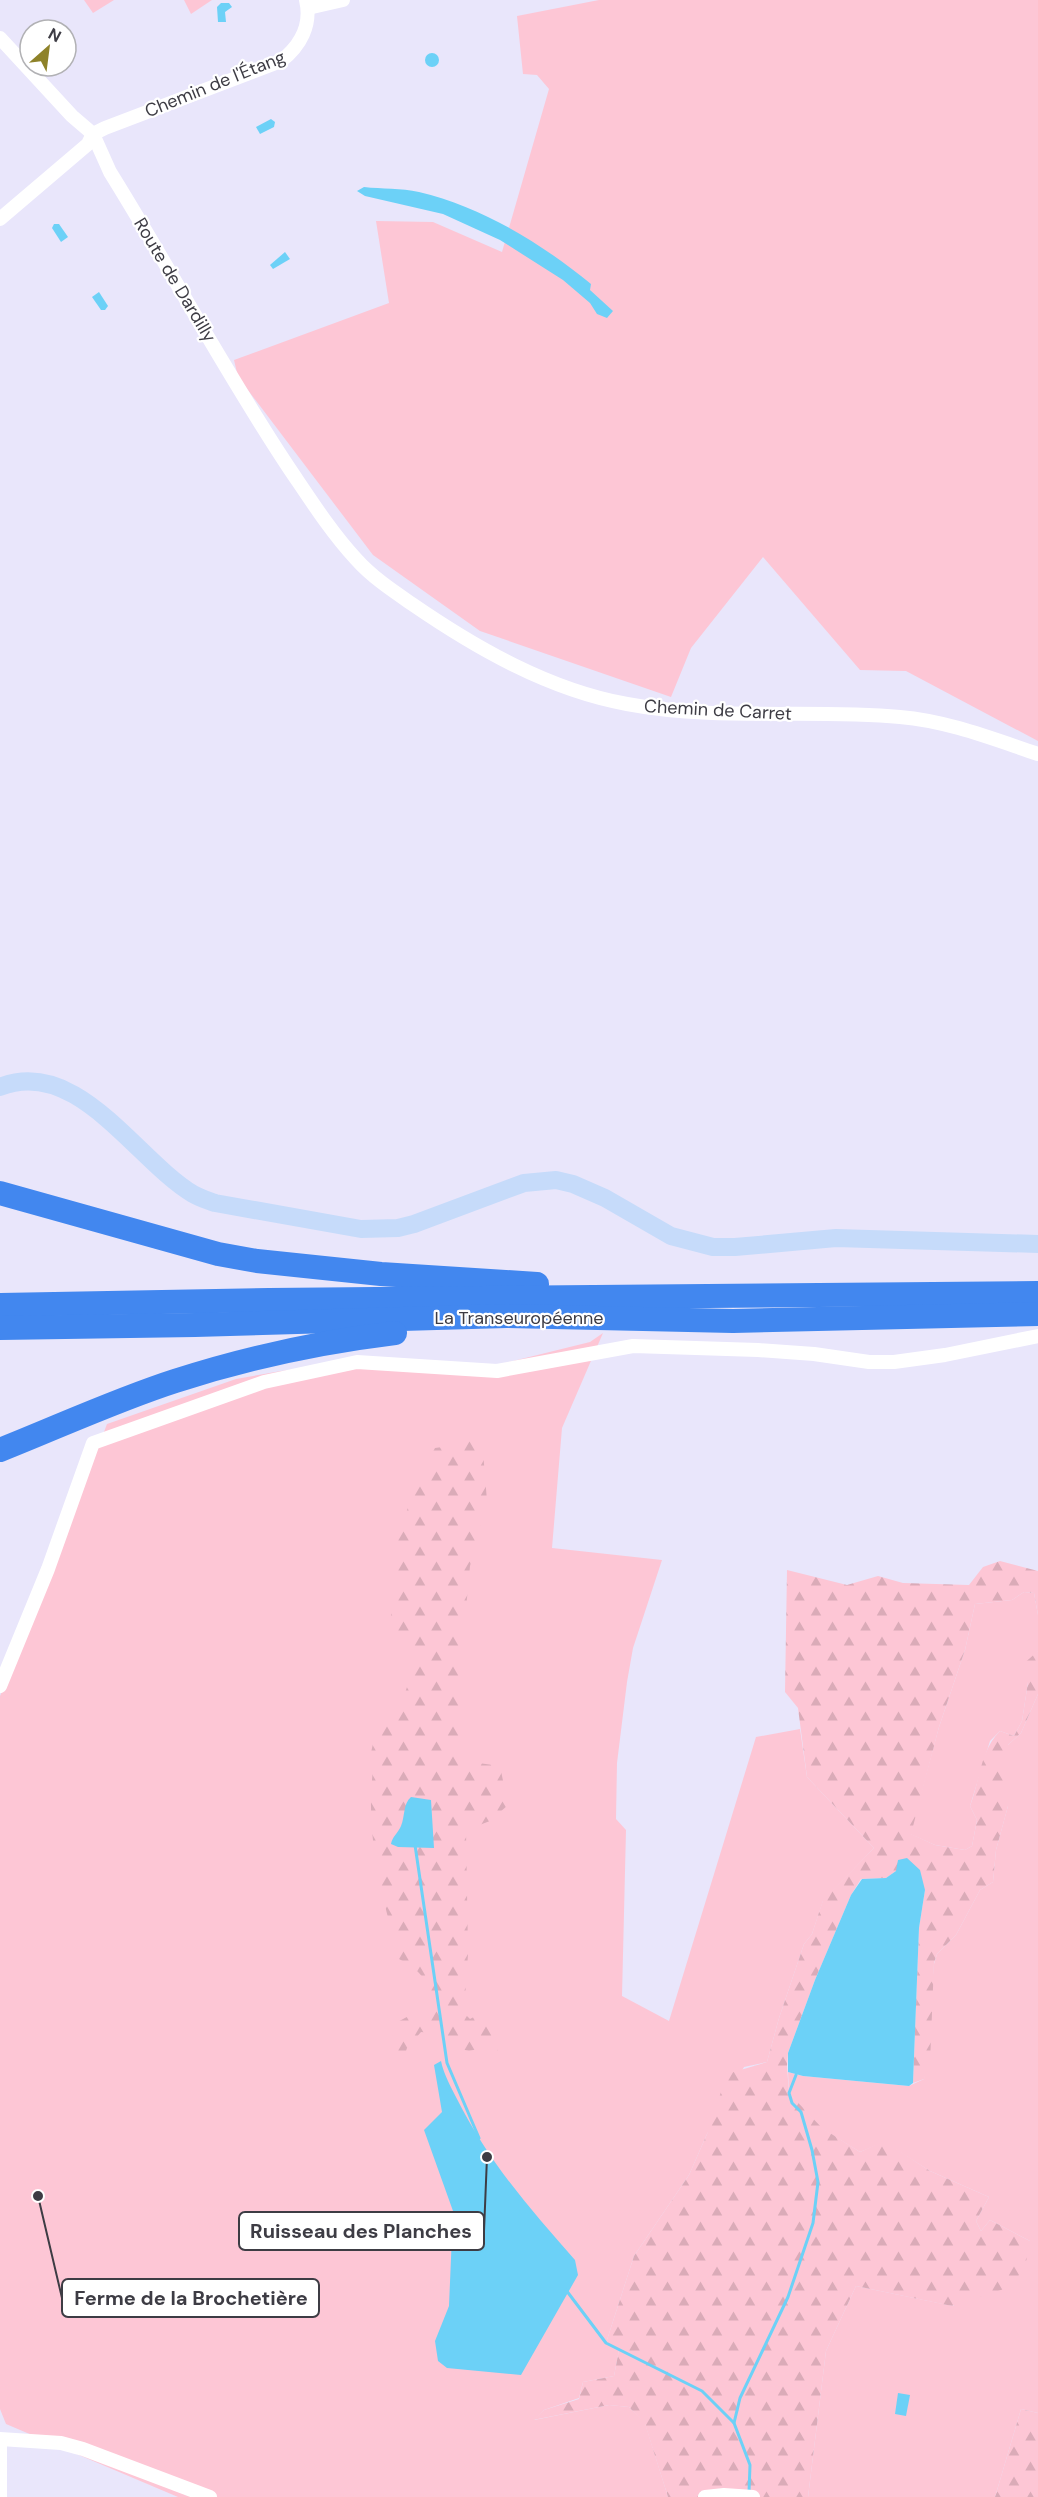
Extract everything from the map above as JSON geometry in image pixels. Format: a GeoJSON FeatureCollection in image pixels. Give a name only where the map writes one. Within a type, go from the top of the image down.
{"type":"FeatureCollection","features":[{"type":"Feature","properties":{"kind":"highway"},"geometry":{"type":"LineString","coordinates":[[0,1194],[237,1257],[381,1274],[559,1286],[589,1299]]}},
{"type":"Feature","properties":{"kind":"highway","name":"La Transeuropéenne"},"geometry":{"type":"LineString","coordinates":[[0,1305],[269,1300],[589,1299],[1038,1293]]}},
{"type":"Feature","properties":{"kind":"highway","name":"La Transeuropéenne"},"geometry":{"type":"LineString","coordinates":[[0,1328],[506,1316],[734,1321],[1038,1314]]}},
{"type":"Feature","properties":{"kind":"highway"},"geometry":{"type":"LineString","coordinates":[[0,1450],[144,1392],[216,1369],[344,1340],[476,1325],[506,1316]]}},
{"type":"Feature","properties":{"kind":"street","name":"Chemin de l'Étang"},"geometry":{"type":"LineString","coordinates":[[93,134],[281,61],[300,42],[305,30],[307,4],[343,0]]}},
{"type":"Feature","properties":{"kind":"street","name":"Route de Dardilly"},"geometry":{"type":"LineString","coordinates":[[0,38],[72,116],[93,134],[110,172],[246,401],[336,535]]}},
{"type":"Feature","properties":{"kind":"street"},"geometry":{"type":"LineString","coordinates":[[0,219],[88,144],[93,134]]}},
{"type":"Feature","properties":{"kind":"street","name":"Chemin de Carret"},"geometry":{"type":"LineString","coordinates":[[336,535],[357,561],[390,589],[467,640],[539,676],[583,693],[626,704],[683,711],[760,715],[856,714],[904,717],[956,726],[1038,754]]}},
{"type":"Feature","properties":{"kind":"street"},"geometry":{"type":"LineString","coordinates":[[0,1087],[24,1081],[63,1089],[90,1104],[168,1176],[195,1195],[215,1203],[361,1230],[414,1224],[524,1183],[556,1180],[573,1184],[605,1198],[671,1236],[713,1247],[836,1238],[1038,1244]]}},
{"type":"Feature","properties":{"kind":"street"},"geometry":{"type":"LineString","coordinates":[[0,1097],[17,1089],[40,1084]]}},
{"type":"Feature","properties":{"kind":"street"},"geometry":{"type":"LineString","coordinates":[[0,1686],[48,1569],[93,1443],[264,1382],[357,1362],[497,1371],[633,1346],[758,1350],[869,1362],[894,1362],[945,1355],[1038,1336]]}},
{"type":"Feature","properties":{"kind":"street"},"geometry":{"type":"LineString","coordinates":[[0,2439],[61,2443],[210,2497]]}},
{"type":"Feature","properties":{"kind":"street"},"geometry":{"type":"LineString","coordinates":[[0,2444],[0,2497]]}},
{"type":"Feature","properties":{"kind":"street"},"geometry":{"type":"LineString","coordinates":[[705,2497],[724,2495],[753,2497]]}},
{"type":"Feature","properties":{"kind":"green space"},"geometry":{"type":"Polygon","coordinates":[[[84,0],[114,0],[93,13],[84,0]]]}},
{"type":"Feature","properties":{"kind":"green space"},"geometry":{"type":"Polygon","coordinates":[[[184,0],[212,0],[191,14],[184,0]]]}},
{"type":"Feature","properties":{"kind":"green space"},"geometry":{"type":"Polygon","coordinates":[[[599,0],[1038,0],[1038,741],[906,671],[860,670],[763,557],[691,648],[671,697],[480,631],[373,555],[238,377],[234,360],[389,303],[376,221],[433,222],[502,252],[549,89],[537,75],[523,74],[517,16],[599,0]]]}},
{"type":"Feature","properties":{"kind":"green space"},"geometry":{"type":"Polygon","coordinates":[[[603,1333],[562,1428],[552,1548],[662,1560],[633,1648],[617,1763],[616,1819],[626,1830],[622,1996],[669,2021],[756,1737],[800,1729],[807,1777],[874,1848],[823,1901],[812,1934],[804,1944],[767,2062],[744,2067],[707,2134],[689,2175],[634,2256],[606,2343],[619,2350],[614,2376],[583,2382],[579,2398],[544,2410],[534,2420],[609,2405],[629,2407],[645,2423],[668,2497],[178,2497],[6,2424],[0,2409],[0,1696],[30,1627],[107,1424],[236,1379],[354,1362],[497,1365],[590,1342],[603,1333]]]}},
{"type":"Feature","properties":{"kind":"green space"},"geometry":{"type":"Polygon","coordinates":[[[472,1439],[482,1439],[487,1501],[470,1566],[458,1694],[464,1761],[500,1766],[508,1805],[490,1821],[466,1830],[468,1954],[464,2013],[470,2019],[481,2013],[490,2013],[499,2058],[478,2049],[469,2051],[461,2049],[442,2034],[421,2032],[407,2048],[395,2083],[392,2025],[429,2005],[427,1988],[422,1977],[399,1959],[387,1912],[373,1842],[371,1795],[373,1770],[369,1763],[377,1731],[385,1719],[400,1708],[412,1672],[411,1656],[390,1629],[398,1536],[417,1482],[435,1448],[457,1445],[472,1439]]]}},
{"type":"Feature","properties":{"kind":"green space"},"geometry":{"type":"Polygon","coordinates":[[[1000,1561],[1038,1571],[1038,1615],[1034,1593],[1024,1592],[1012,1600],[975,1604],[965,1650],[939,1727],[911,1834],[935,1845],[965,1850],[972,1846],[977,1820],[970,1806],[984,1757],[1000,1731],[1014,1736],[1022,1721],[1028,1682],[1021,1666],[1038,1651],[1038,1694],[1021,1733],[1008,1745],[1008,1806],[996,1850],[993,1882],[980,1890],[956,1935],[937,1954],[934,1963],[930,2063],[924,2079],[913,2083],[919,1928],[925,1890],[896,1871],[886,1878],[861,1879],[851,1895],[815,1980],[788,2053],[787,2066],[789,2093],[822,2128],[860,2152],[884,2141],[930,2171],[989,2197],[976,2221],[981,2231],[990,2220],[1030,2241],[1025,2267],[1010,2287],[952,2306],[856,2286],[826,2351],[808,2497],[668,2497],[645,2424],[629,2407],[609,2405],[533,2420],[544,2410],[579,2399],[583,2382],[614,2376],[619,2350],[606,2343],[634,2256],[689,2175],[707,2134],[727,2074],[767,2062],[804,1944],[812,1934],[823,1900],[874,1848],[807,1777],[798,1708],[785,1692],[787,1570],[847,1585],[878,1576],[903,1583],[969,1585],[983,1567],[1000,1561]]]}},
{"type":"Feature","properties":{"kind":"green space"},"geometry":{"type":"Polygon","coordinates":[[[1024,1592],[1034,1593],[1038,1615],[1038,1651],[1028,1682],[1022,1721],[1014,1736],[1000,1731],[990,1741],[970,1806],[977,1820],[972,1846],[965,1850],[935,1845],[910,1834],[939,1727],[965,1650],[975,1604],[1012,1600],[1024,1592]]]}},
{"type":"Feature","properties":{"kind":"green space"},"geometry":{"type":"Polygon","coordinates":[[[1038,1694],[1038,2413],[1021,2409],[995,2497],[808,2497],[826,2351],[856,2286],[953,2306],[1030,2241],[990,2220],[981,2231],[976,2221],[989,2197],[930,2171],[884,2142],[860,2152],[821,2128],[789,2093],[788,2072],[803,2076],[909,2086],[924,2079],[934,1964],[937,1954],[956,1935],[980,1890],[993,1882],[996,1850],[1008,1806],[1008,1745],[1021,1733],[1038,1694]]]}},
{"type":"Feature","properties":{"kind":"green space"},"geometry":{"type":"Polygon","coordinates":[[[1021,2409],[1038,2413],[1038,2497],[995,2497],[1021,2409]]]}},
{"type":"Feature","properties":{"kind":"water"},"geometry":{"type":"Polygon","coordinates":[[[221,3],[229,3],[232,7],[225,12],[226,22],[218,22],[217,7],[221,3]]]}},
{"type":"Feature","properties":{"kind":"water"},"geometry":{"type":"Polygon","coordinates":[[[429,53],[435,53],[439,60],[435,67],[429,67],[425,63],[425,57],[429,53]]]}},
{"type":"Feature","properties":{"kind":"water"},"geometry":{"type":"Polygon","coordinates":[[[271,119],[275,122],[274,127],[260,134],[256,127],[271,119]]]}},
{"type":"Feature","properties":{"kind":"water"},"geometry":{"type":"Polygon","coordinates":[[[364,187],[419,192],[488,217],[552,254],[572,269],[591,284],[590,290],[613,311],[607,318],[597,314],[590,303],[563,280],[500,240],[443,214],[365,196],[357,191],[364,187]]]}},
{"type":"Feature","properties":{"kind":"water"},"geometry":{"type":"Polygon","coordinates":[[[54,224],[59,224],[68,237],[61,242],[52,228],[54,224]]]}},
{"type":"Feature","properties":{"kind":"water"},"geometry":{"type":"Polygon","coordinates":[[[285,252],[290,259],[273,269],[270,265],[285,252]]]}},
{"type":"Feature","properties":{"kind":"water"},"geometry":{"type":"Polygon","coordinates":[[[99,292],[108,306],[105,310],[101,310],[92,297],[99,292]]]}},
{"type":"Feature","properties":{"kind":"water"},"geometry":{"type":"Polygon","coordinates":[[[411,1797],[431,1800],[434,1848],[398,1847],[391,1844],[401,1826],[405,1807],[411,1797]]]}},
{"type":"Feature","properties":{"kind":"water"},"geometry":{"type":"Polygon","coordinates":[[[907,1858],[920,1870],[925,1890],[919,1928],[913,2083],[909,2086],[803,2076],[788,2072],[788,2053],[815,1980],[851,1895],[862,1879],[886,1878],[896,1871],[898,1860],[907,1858]]]}},
{"type":"Feature","properties":{"kind":"water"},"geometry":{"type":"Polygon","coordinates":[[[441,2061],[450,2085],[469,2122],[496,2164],[575,2260],[578,2275],[521,2375],[447,2368],[438,2361],[435,2341],[449,2306],[453,2211],[424,2130],[442,2112],[434,2065],[441,2061]]]}},
{"type":"Feature","properties":{"kind":"water"},"geometry":{"type":"Polygon","coordinates":[[[898,2393],[910,2395],[906,2416],[895,2414],[898,2393]]]}},
{"type":"Feature","properties":{"kind":"waterway"},"geometry":{"type":"LineString","coordinates":[[415,1845],[447,2063],[479,2138]]}},
{"type":"Feature","properties":{"kind":"waterway"},"geometry":{"type":"LineString","coordinates":[[749,2492],[750,2465],[734,2423],[740,2398],[788,2297],[813,2223],[818,2182],[801,2112],[792,2103],[789,2093],[796,2075]]}},
{"type":"Feature","properties":{"kind":"waterway"},"geometry":{"type":"LineString","coordinates":[[566,2290],[606,2343],[702,2391],[734,2423]]}},
{"type":"Feature","properties":{"kind":"place","name":"Ruisseau des Planches"},"geometry":{"type":"Point","coordinates":[487,2157]}},
{"type":"Feature","properties":{"kind":"place","name":"Ferme de la Brochetière"},"geometry":{"type":"Point","coordinates":[38,2196]}}]}
